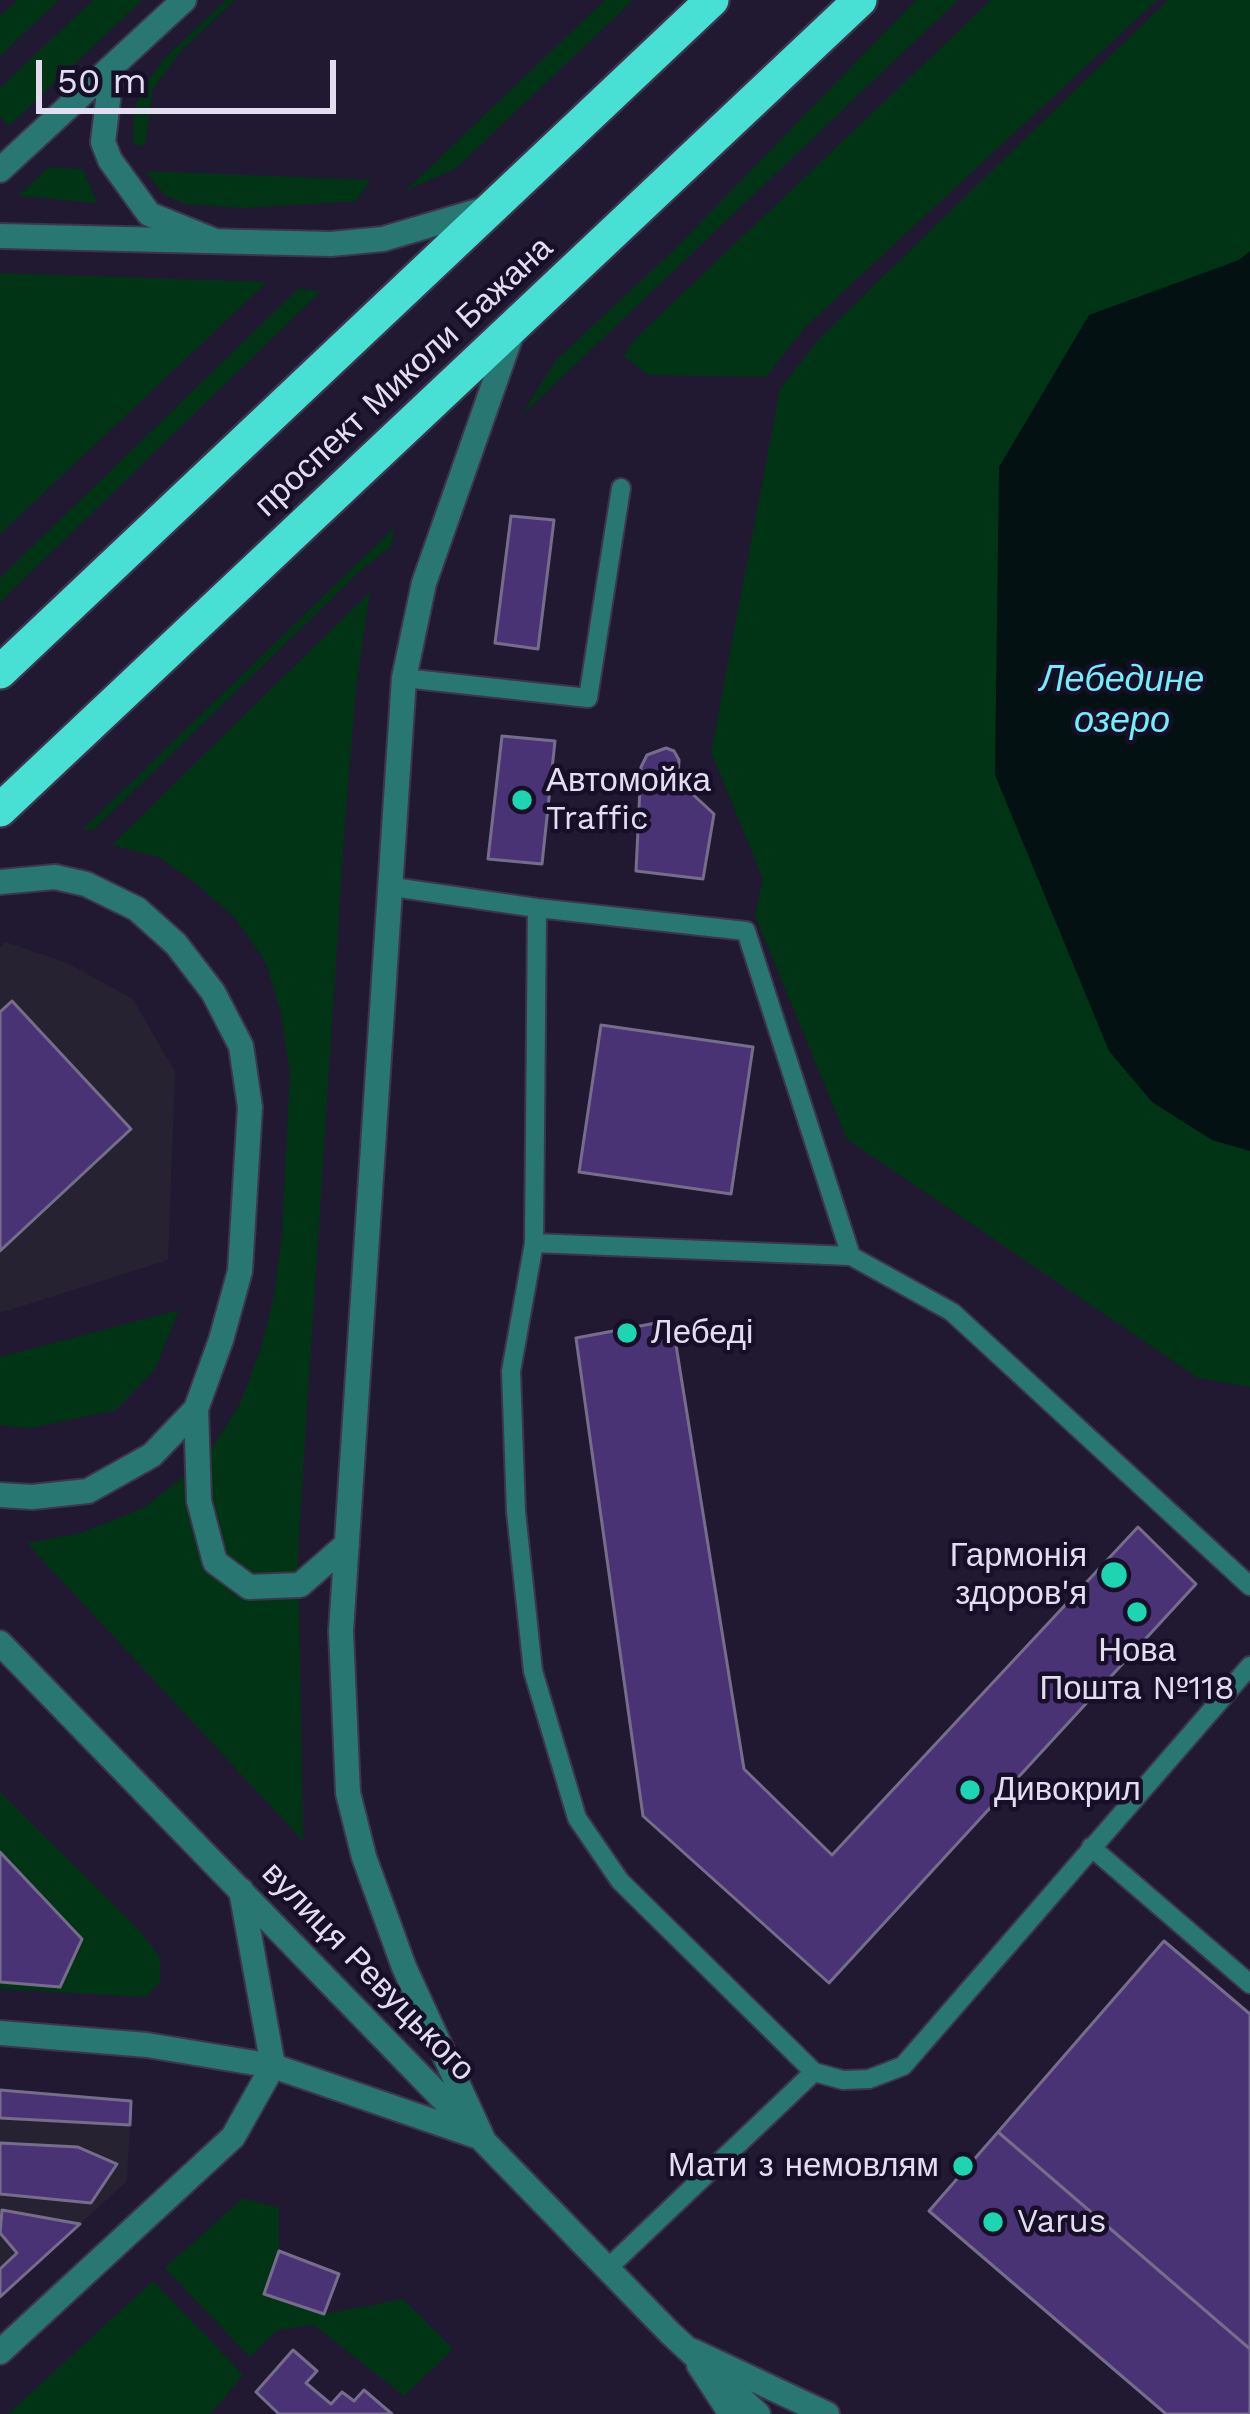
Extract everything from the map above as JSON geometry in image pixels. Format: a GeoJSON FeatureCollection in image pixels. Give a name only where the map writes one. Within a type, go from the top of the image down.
{"type":"FeatureCollection","features":[{"type":"Feature","properties":{"kind":"highway","name":"проспект Миколи Бажана"},"geometry":{"type":"LineString","coordinates":[[0,672],[712,0]]}},
{"type":"Feature","properties":{"kind":"highway","name":"проспект Миколи Бажана"},"geometry":{"type":"LineString","coordinates":[[0,810],[860,0]]}},
{"type":"Feature","properties":{"kind":"street"},"geometry":{"type":"LineString","coordinates":[[0,170],[184,0]]}},
{"type":"Feature","properties":{"kind":"street"},"geometry":{"type":"LineString","coordinates":[[112,67],[103,142],[129,191],[149,214],[221,244]]}},
{"type":"Feature","properties":{"kind":"street"},"geometry":{"type":"LineString","coordinates":[[0,236],[331,244],[383,239],[496,205]]}},
{"type":"Feature","properties":{"kind":"street"},"geometry":{"type":"LineString","coordinates":[[483,2139],[404,1967],[364,1857],[349,1793],[341,1631],[404,678],[424,583],[514,328]]}},
{"type":"Feature","properties":{"kind":"street"},"geometry":{"type":"LineString","coordinates":[[0,882],[55,877],[86,884],[137,909],[176,944],[213,992],[241,1046],[250,1107],[240,1271],[196,1409],[199,1501],[215,1562],[249,1587],[300,1586],[347,1544]]}},
{"type":"Feature","properties":{"kind":"street"},"geometry":{"type":"LineString","coordinates":[[0,1495],[32,1498],[88,1491],[152,1455],[196,1409]]}},
{"type":"Feature","properties":{"kind":"street","name":"вулиця Ревуцького"},"geometry":{"type":"LineString","coordinates":[[0,1642],[688,2348],[758,2414]]}},
{"type":"Feature","properties":{"kind":"street"},"geometry":{"type":"LineString","coordinates":[[0,2352],[233,2137],[273,2066],[240,1887]]}},
{"type":"Feature","properties":{"kind":"street"},"geometry":{"type":"LineString","coordinates":[[0,2033],[127,2042],[273,2066],[483,2139]]}},
{"type":"Feature","properties":{"kind":"street","name":"вулиця Ревуцького"},"geometry":{"type":"LineString","coordinates":[[688,2348],[731,2414]]}},
{"type":"Feature","properties":{"kind":"street","name":"вулиця Ревуцького"},"geometry":{"type":"LineString","coordinates":[[688,2348],[827,2414]]}},
{"type":"Feature","properties":{"kind":"lane"},"geometry":{"type":"LineString","coordinates":[[404,678],[588,698],[621,488]]}},
{"type":"Feature","properties":{"kind":"lane"},"geometry":{"type":"LineString","coordinates":[[393,887],[746,931],[851,1256]]}},
{"type":"Feature","properties":{"kind":"lane"},"geometry":{"type":"LineString","coordinates":[[537,908],[534,1243],[512,1371],[515,1512],[533,1671],[577,1818],[620,1881],[814,2072],[843,2080],[868,2079],[903,2066],[1250,1666]]}},
{"type":"Feature","properties":{"kind":"lane"},"geometry":{"type":"LineString","coordinates":[[534,1243],[851,1256],[952,1312],[1250,1586]]}},
{"type":"Feature","properties":{"kind":"lane"},"geometry":{"type":"LineString","coordinates":[[1091,1847],[1250,1984]]}},
{"type":"Feature","properties":{"kind":"lane"},"geometry":{"type":"LineString","coordinates":[[609,2267],[814,2072]]}},
{"type":"Feature","properties":{"kind":"shaded area"},"geometry":{"type":"Polygon","coordinates":[[[6,942],[67,963],[133,999],[175,1072],[168,1260],[0,1313],[0,947],[6,942]]]}},
{"type":"Feature","properties":{"kind":"shaded area"},"geometry":{"type":"Polygon","coordinates":[[[0,2090],[131,2101],[127,2181],[0,2297],[0,2090]]]}},
{"type":"Feature","properties":{"kind":"green space"},"geometry":{"type":"Polygon","coordinates":[[[18,0],[59,0],[0,56],[0,16],[18,0]]]}},
{"type":"Feature","properties":{"kind":"green space"},"geometry":{"type":"Polygon","coordinates":[[[93,0],[142,0],[9,126],[0,116],[0,88],[93,0]]]}},
{"type":"Feature","properties":{"kind":"green space"},"geometry":{"type":"Polygon","coordinates":[[[226,0],[235,0],[181,51],[153,89],[145,146],[133,144],[134,109],[145,85],[163,60],[226,0]]]}},
{"type":"Feature","properties":{"kind":"green space"},"geometry":{"type":"Polygon","coordinates":[[[605,0],[633,0],[455,169],[405,191],[605,0]]]}},
{"type":"Feature","properties":{"kind":"green space"},"geometry":{"type":"Polygon","coordinates":[[[916,0],[958,0],[521,416],[556,360],[673,251],[916,0]]]}},
{"type":"Feature","properties":{"kind":"green space"},"geometry":{"type":"Polygon","coordinates":[[[991,0],[1157,0],[804,328],[766,377],[649,375],[623,356],[635,339],[991,0]]]}},
{"type":"Feature","properties":{"kind":"green space"},"geometry":{"type":"Polygon","coordinates":[[[1168,0],[1250,0],[1250,1387],[1198,1378],[847,1139],[755,916],[763,879],[711,752],[780,389],[820,338],[1168,0]]]}},
{"type":"Feature","properties":{"kind":"green space"},"geometry":{"type":"Polygon","coordinates":[[[49,167],[83,169],[97,203],[18,196],[49,167]]]}},
{"type":"Feature","properties":{"kind":"green space"},"geometry":{"type":"Polygon","coordinates":[[[145,171],[371,180],[356,201],[243,208],[185,204],[165,195],[145,171]]]}},
{"type":"Feature","properties":{"kind":"green space"},"geometry":{"type":"Polygon","coordinates":[[[0,273],[267,282],[0,534],[0,273]]]}},
{"type":"Feature","properties":{"kind":"green space"},"geometry":{"type":"Polygon","coordinates":[[[299,288],[320,292],[0,602],[0,578],[299,288]]]}},
{"type":"Feature","properties":{"kind":"green space"},"geometry":{"type":"Polygon","coordinates":[[[394,528],[391,546],[93,830],[83,829],[394,528]]]}},
{"type":"Feature","properties":{"kind":"green space"},"geometry":{"type":"Polygon","coordinates":[[[370,592],[345,822],[298,1549],[303,1841],[27,1543],[81,1533],[143,1508],[202,1463],[240,1404],[261,1348],[282,1234],[290,1073],[280,1009],[266,963],[236,919],[197,884],[158,857],[112,845],[370,592]]]}},
{"type":"Feature","properties":{"kind":"green space"},"geometry":{"type":"Polygon","coordinates":[[[179,1310],[155,1369],[116,1410],[31,1428],[0,1425],[0,1357],[179,1310]]]}},
{"type":"Feature","properties":{"kind":"green space"},"geometry":{"type":"Polygon","coordinates":[[[0,1792],[138,1929],[160,1957],[160,1982],[146,1997],[0,1989],[0,1792]]]}},
{"type":"Feature","properties":{"kind":"green space"},"geometry":{"type":"Polygon","coordinates":[[[243,2198],[279,2208],[279,2251],[265,2295],[324,2314],[403,2299],[453,2349],[404,2396],[314,2325],[277,2330],[250,2357],[165,2268],[243,2198]]]}},
{"type":"Feature","properties":{"kind":"green space"},"geometry":{"type":"Polygon","coordinates":[[[153,2281],[243,2375],[210,2414],[8,2414],[153,2281]]]}},
{"type":"Feature","properties":{"kind":"water","name":"Лебедине озеро"},"geometry":{"type":"Polygon","coordinates":[[[1250,251],[1250,1151],[1212,1140],[1152,1102],[1109,1051],[995,775],[999,467],[1089,315],[1239,260],[1250,251]]]}},
{"type":"Feature","properties":{"kind":"building"},"geometry":{"type":"Polygon","coordinates":[[[511,516],[554,520],[538,649],[495,643],[511,516]]]}},
{"type":"Feature","properties":{"kind":"building","name":"Автомойка Traffic"},"geometry":{"type":"Polygon","coordinates":[[[502,736],[555,741],[542,864],[488,859],[502,736]]]}},
{"type":"Feature","properties":{"kind":"building"},"geometry":{"type":"Polygon","coordinates":[[[666,748],[679,760],[678,779],[686,781],[687,789],[714,814],[703,879],[636,871],[641,767],[647,755],[666,748]]]}},
{"type":"Feature","properties":{"kind":"building"},"geometry":{"type":"Polygon","coordinates":[[[12,1001],[131,1129],[0,1251],[0,1012],[12,1001]]]}},
{"type":"Feature","properties":{"kind":"building"},"geometry":{"type":"Polygon","coordinates":[[[601,1025],[753,1047],[731,1194],[579,1172],[601,1025]]]}},
{"type":"Feature","properties":{"kind":"building"},"geometry":{"type":"Polygon","coordinates":[[[672,1320],[744,1769],[832,1855],[1138,1527],[1196,1584],[829,1983],[643,1816],[576,1338],[672,1320]]]}},
{"type":"Feature","properties":{"kind":"building"},"geometry":{"type":"Polygon","coordinates":[[[0,1852],[82,1939],[60,1987],[0,1982],[0,1852]]]}},
{"type":"Feature","properties":{"kind":"building"},"geometry":{"type":"Polygon","coordinates":[[[1164,1941],[1250,2014],[1250,2349],[998,2132],[1164,1941]]]}},
{"type":"Feature","properties":{"kind":"building"},"geometry":{"type":"Polygon","coordinates":[[[0,2090],[131,2101],[130,2125],[0,2118],[0,2090]]]}},
{"type":"Feature","properties":{"kind":"building"},"geometry":{"type":"Polygon","coordinates":[[[998,2132],[1250,2349],[1250,2414],[1166,2414],[929,2211],[998,2132]]]}},
{"type":"Feature","properties":{"kind":"building"},"geometry":{"type":"Polygon","coordinates":[[[0,2143],[78,2147],[117,2164],[91,2203],[0,2194],[0,2143]]]}},
{"type":"Feature","properties":{"kind":"building"},"geometry":{"type":"Polygon","coordinates":[[[2,2210],[80,2224],[0,2297],[0,2269],[17,2253],[0,2233],[2,2210]]]}},
{"type":"Feature","properties":{"kind":"building"},"geometry":{"type":"Polygon","coordinates":[[[279,2251],[339,2274],[324,2314],[264,2294],[279,2251]]]}},
{"type":"Feature","properties":{"kind":"building"},"geometry":{"type":"Polygon","coordinates":[[[293,2350],[317,2371],[306,2383],[331,2404],[342,2392],[354,2401],[364,2390],[392,2414],[279,2414],[256,2392],[293,2350]]]}},
{"type":"Feature","properties":{"kind":"place","name":"Автомойка Traffic"},"geometry":{"type":"Point","coordinates":[522,800]}},
{"type":"Feature","properties":{"kind":"place","name":"Лебеді"},"geometry":{"type":"Point","coordinates":[627,1333]}},
{"type":"Feature","properties":{"kind":"place","name":"Гармонія здоров'я"},"geometry":{"type":"Point","coordinates":[1114,1575]}},
{"type":"Feature","properties":{"kind":"place","name":"Нова Пошта №118"},"geometry":{"type":"Point","coordinates":[1137,1612]}},
{"type":"Feature","properties":{"kind":"place","name":"Дивокрил"},"geometry":{"type":"Point","coordinates":[970,1790]}},
{"type":"Feature","properties":{"kind":"place","name":"Мати з немовлям"},"geometry":{"type":"Point","coordinates":[963,2166]}},
{"type":"Feature","properties":{"kind":"place","name":"Varus"},"geometry":{"type":"Point","coordinates":[993,2222]}}]}
